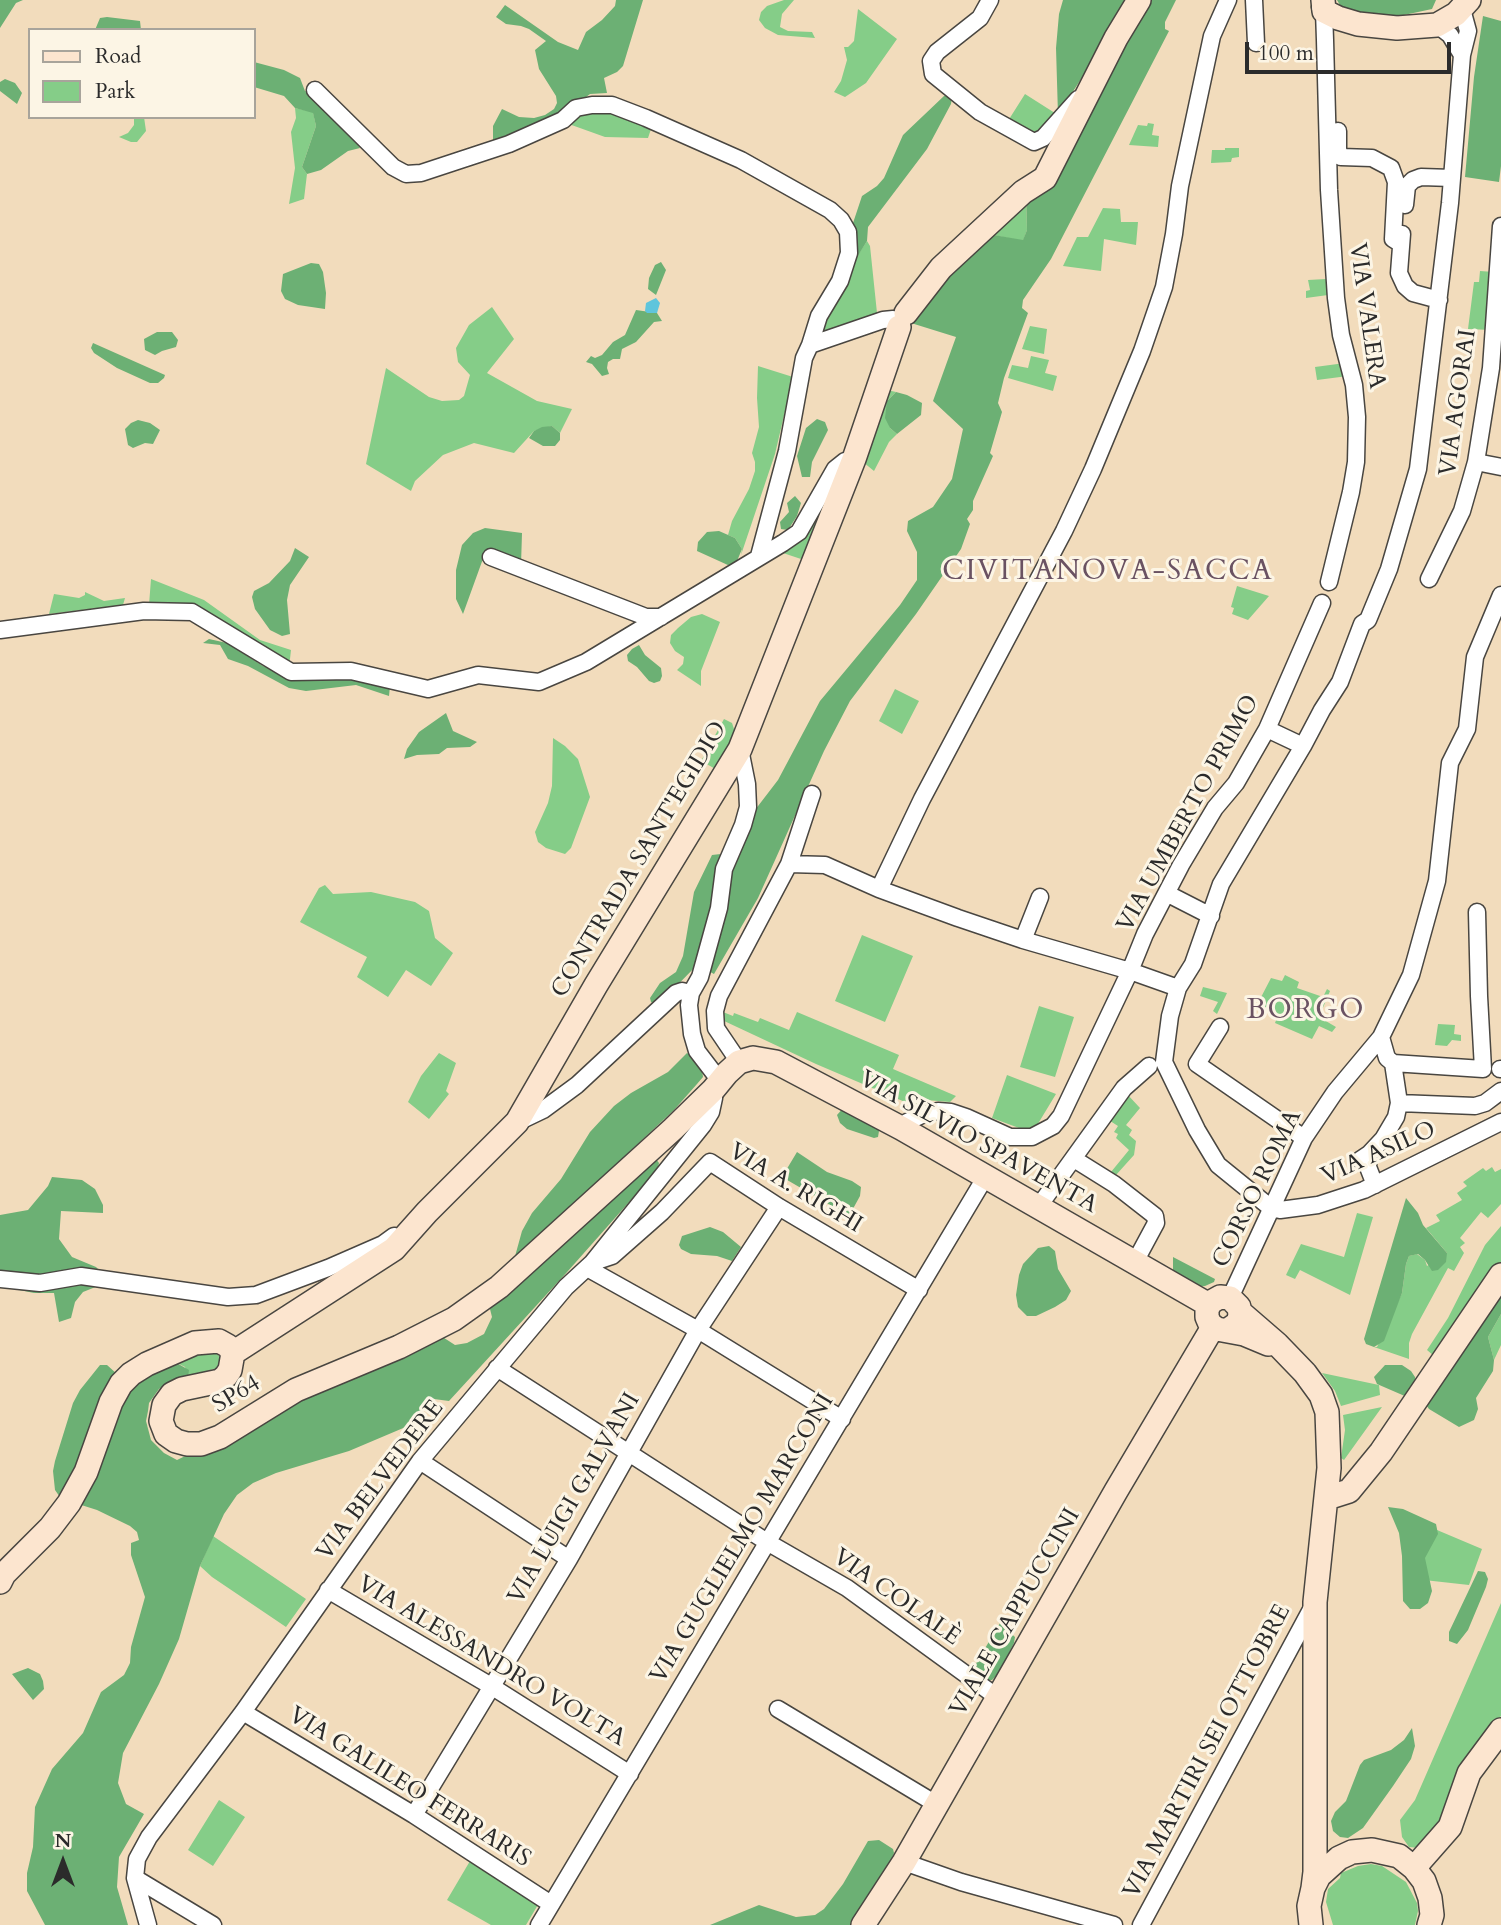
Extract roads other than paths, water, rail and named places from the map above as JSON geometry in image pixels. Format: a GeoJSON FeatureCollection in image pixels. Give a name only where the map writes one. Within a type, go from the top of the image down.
{"type":"FeatureCollection","features":[{"type":"Feature","properties":{"kind":"street","name":"CONTRADA SANT'EGIDIO"},"geometry":{"type":"LineString","coordinates":[[990,0],[980,18],[937,52],[931,61],[933,74],[980,112],[1034,142],[1043,138],[1055,126],[1100,73]]}},
{"type":"Feature","properties":{"kind":"street","name":"CONTRADA SANT'EGIDIO"},"geometry":{"type":"LineString","coordinates":[[233,1353],[394,1249],[517,1122],[596,985],[740,749],[854,459],[899,320],[940,268],[1023,192],[1045,178],[1116,38],[1139,0]]}},
{"type":"Feature","properties":{"kind":"street"},"geometry":{"type":"LineString","coordinates":[[879,889],[922,799],[1064,531],[1142,351],[1164,287],[1180,186],[1209,47],[1228,0]]}},
{"type":"Feature","properties":{"kind":"street"},"geometry":{"type":"LineString","coordinates":[[1254,0],[1256,43]]}},
{"type":"Feature","properties":{"kind":"street"},"geometry":{"type":"LineString","coordinates":[[1271,1208],[1218,1165],[1197,1130],[1164,1062],[1170,1016],[1178,988],[1194,964],[1221,884],[1340,682],[1362,624],[1368,620],[1389,569],[1418,469],[1452,178],[1462,55],[1468,31],[1465,5],[1437,25],[1419,27],[1376,26],[1321,5]]}},
{"type":"Feature","properties":{"kind":"street","name":"VIA VALERA"},"geometry":{"type":"LineString","coordinates":[[1321,5],[1336,299],[1341,335],[1354,385],[1357,417],[1356,461],[1351,492],[1329,582]]}},
{"type":"Feature","properties":{"kind":"street"},"geometry":{"type":"LineString","coordinates":[[1437,25],[1450,35],[1462,55]]}},
{"type":"Feature","properties":{"kind":"street"},"geometry":{"type":"LineString","coordinates":[[1326,80],[1334,81],[1337,89],[1338,150],[1341,157],[1372,158],[1391,168],[1396,182],[1393,239],[1401,244]]}},
{"type":"Feature","properties":{"kind":"street"},"geometry":{"type":"LineString","coordinates":[[315,90],[393,167],[407,174],[421,173],[498,148],[563,120],[576,108],[592,104],[612,105],[741,160],[841,220],[848,232],[848,260],[840,281],[819,316],[804,358],[787,451],[759,556]]}},
{"type":"Feature","properties":{"kind":"street"},"geometry":{"type":"LineString","coordinates":[[1439,300],[1413,293],[1405,286],[1399,273],[1407,186],[1421,177],[1452,178]]}},
{"type":"Feature","properties":{"kind":"street","name":"VIA AGORAI"},"geometry":{"type":"LineString","coordinates":[[1429,579],[1462,511],[1476,462],[1492,368],[1501,226]]}},
{"type":"Feature","properties":{"kind":"street"},"geometry":{"type":"LineString","coordinates":[[810,345],[872,324],[899,320]]}},
{"type":"Feature","properties":{"kind":"street"},"geometry":{"type":"LineString","coordinates":[[0,630],[144,611],[192,612],[291,672],[351,671],[428,689],[478,676],[539,682],[586,662],[799,531],[835,469],[845,461],[854,459]]}},
{"type":"Feature","properties":{"kind":"street"},"geometry":{"type":"LineString","coordinates":[[1476,462],[1501,467]]}},
{"type":"Feature","properties":{"kind":"street"},"geometry":{"type":"LineString","coordinates":[[491,557],[646,617],[661,617]]}},
{"type":"Feature","properties":{"kind":"street","name":"CORSO ROMA"},"geometry":{"type":"LineString","coordinates":[[1224,1314],[1304,1138],[1335,1092],[1381,1037],[1411,975],[1437,881],[1450,764],[1467,729],[1475,657],[1501,595]]}},
{"type":"Feature","properties":{"kind":"street","name":"VIA UMBERTO PRIMO"},"geometry":{"type":"LineString","coordinates":[[901,1128],[908,1122],[939,1111],[966,1117],[1010,1138],[1032,1137],[1053,1126],[1061,1116],[1145,934],[1198,836],[1215,808],[1236,783],[1267,729],[1322,603]]}},
{"type":"Feature","properties":{"kind":"street"},"geometry":{"type":"LineString","coordinates":[[1267,729],[1303,746]]}},
{"type":"Feature","properties":{"kind":"street"},"geometry":{"type":"LineString","coordinates":[[740,749],[747,784],[748,807],[724,869],[719,908],[700,977],[691,993],[689,1005],[697,1051],[716,1086],[739,1062],[716,1028],[715,1011],[719,996],[789,864],[813,794]]}},
{"type":"Feature","properties":{"kind":"street"},"geometry":{"type":"LineString","coordinates":[[789,864],[825,866],[879,889],[1023,940],[1178,988]]}},
{"type":"Feature","properties":{"kind":"street"},"geometry":{"type":"LineString","coordinates":[[1168,894],[1211,916]]}},
{"type":"Feature","properties":{"kind":"street"},"geometry":{"type":"LineString","coordinates":[[1023,940],[1041,897]]}},
{"type":"Feature","properties":{"kind":"street"},"geometry":{"type":"LineString","coordinates":[[1392,1063],[1495,1069],[1479,996],[1478,912]]}},
{"type":"Feature","properties":{"kind":"street"},"geometry":{"type":"LineString","coordinates":[[517,1122],[542,1110],[578,1085],[676,993],[691,993]]}},
{"type":"Feature","properties":{"kind":"street"},"geometry":{"type":"LineString","coordinates":[[1220,1027],[1197,1064],[1304,1138]]}},
{"type":"Feature","properties":{"kind":"street"},"geometry":{"type":"LineString","coordinates":[[1375,1185],[1364,1157],[1383,1139],[1396,1117],[1399,1103],[1392,1063],[1387,1058],[1381,1037]]}},
{"type":"Feature","properties":{"kind":"street","name":"VIA SILVIO SPAVENTA"},"geometry":{"type":"LineString","coordinates":[[739,1062],[753,1058],[776,1062],[901,1128],[1039,1206],[1224,1314],[1289,1356],[1321,1395],[1327,1412],[1329,1460],[1315,1602],[1315,1825],[1313,1888],[1309,1906],[1311,1925]]}},
{"type":"Feature","properties":{"kind":"street"},"geometry":{"type":"LineString","coordinates":[[1039,1206],[1124,1088],[1149,1066]]}},
{"type":"Feature","properties":{"kind":"street","name":"VIA BELVEDERE"},"geometry":{"type":"LineString","coordinates":[[135,1878],[137,1859],[149,1837],[243,1712],[420,1461],[566,1287],[590,1266],[703,1125],[711,1112],[716,1086]]}},
{"type":"Feature","properties":{"kind":"street","name":"SP64"},"geometry":{"type":"LineString","coordinates":[[0,1582],[4,1574],[50,1528],[69,1503],[86,1472],[111,1402],[121,1384],[147,1364],[195,1343],[219,1341],[228,1346],[233,1353],[230,1370],[220,1381],[182,1389],[172,1394],[164,1405],[161,1421],[166,1434],[187,1444],[201,1444],[220,1437],[296,1390],[399,1347],[454,1319],[499,1287],[716,1086]]}},
{"type":"Feature","properties":{"kind":"street"},"geometry":{"type":"LineString","coordinates":[[1399,1103],[1475,1106],[1485,1103],[1501,1091]]}},
{"type":"Feature","properties":{"kind":"street","name":"VIA ASILO"},"geometry":{"type":"LineString","coordinates":[[1271,1208],[1280,1210],[1318,1205],[1375,1185],[1501,1122]]}},
{"type":"Feature","properties":{"kind":"street"},"geometry":{"type":"LineString","coordinates":[[1074,1159],[1114,1184],[1155,1216],[1156,1223],[1135,1262]]}},
{"type":"Feature","properties":{"kind":"street","name":"VIA A. RIGHI"},"geometry":{"type":"LineString","coordinates":[[590,1266],[612,1256],[662,1212],[710,1162],[779,1208],[919,1290]]}},
{"type":"Feature","properties":{"kind":"street","name":"VIA GUGLIELMO MARCONI"},"geometry":{"type":"LineString","coordinates":[[539,1925],[986,1176]]}},
{"type":"Feature","properties":{"kind":"street","name":"VIA LUIGI GALVANI"},"geometry":{"type":"LineString","coordinates":[[414,1815],[569,1559],[698,1330],[779,1208]]}},
{"type":"Feature","properties":{"kind":"street","name":"CONTRADA SANT'EGIDIO"},"geometry":{"type":"LineString","coordinates":[[0,1279],[40,1283],[82,1276],[228,1297],[256,1295],[285,1286],[383,1244],[427,1212]]}},
{"type":"Feature","properties":{"kind":"street"},"geometry":{"type":"LineString","coordinates":[[590,1266],[842,1419]]}},
{"type":"Feature","properties":{"kind":"street"},"geometry":{"type":"LineString","coordinates":[[1327,1498],[1349,1491],[1381,1452],[1501,1275]]}},
{"type":"Feature","properties":{"kind":"street","name":"VIALE CAPPUCCINI"},"geometry":{"type":"LineString","coordinates":[[863,1925],[904,1863],[997,1697],[1224,1314]]}},
{"type":"Feature","properties":{"kind":"street","name":"VIA COLALÈ"},"geometry":{"type":"LineString","coordinates":[[497,1368],[767,1542],[847,1588],[997,1697]]}},
{"type":"Feature","properties":{"kind":"street"},"geometry":{"type":"LineString","coordinates":[[420,1461],[569,1559]]}},
{"type":"Feature","properties":{"kind":"street","name":"VIA ALESSANDRO VOLTA"},"geometry":{"type":"LineString","coordinates":[[328,1590],[491,1686],[630,1774]]}},
{"type":"Feature","properties":{"kind":"street","name":"VIA MARTIRI SEI OTTOBRE"},"geometry":{"type":"LineString","coordinates":[[1141,1925],[1315,1602]]}},
{"type":"Feature","properties":{"kind":"street"},"geometry":{"type":"LineString","coordinates":[[778,1709],[936,1804]]}},
{"type":"Feature","properties":{"kind":"street","name":"VIA GALILEO FERRARIS"},"geometry":{"type":"LineString","coordinates":[[243,1712],[414,1815],[551,1904]]}},
{"type":"Feature","properties":{"kind":"street"},"geometry":{"type":"LineString","coordinates":[[1414,1868],[1450,1827],[1469,1773],[1501,1730]]}},
{"type":"Feature","properties":{"kind":"street"},"geometry":{"type":"LineString","coordinates":[[1315,1825],[1334,1846],[1352,1852],[1386,1852],[1399,1856],[1414,1868],[1424,1881],[1430,1898],[1432,1915],[1429,1925]]}},
{"type":"Feature","properties":{"kind":"street"},"geometry":{"type":"LineString","coordinates":[[1313,1888],[1328,1866],[1352,1852]]}},
{"type":"Feature","properties":{"kind":"street"},"geometry":{"type":"LineString","coordinates":[[904,1863],[1114,1925]]}},
{"type":"Feature","properties":{"kind":"street"},"geometry":{"type":"LineString","coordinates":[[135,1878],[148,1925]]}},
{"type":"Feature","properties":{"kind":"street"},"geometry":{"type":"LineString","coordinates":[[135,1878],[213,1925]]}},
{"type":"Feature","properties":{"kind":"water"},"geometry":{"type":"Polygon","coordinates":[[[656,298],[660,303],[657,313],[647,313],[646,303],[656,298]]]}},
{"type":"Feature","properties":{"kind":"district","name":"CIVITANOVA-SACCA"},"geometry":{"type":"Point","coordinates":[1108,573]}},
{"type":"Feature","properties":{"kind":"district","name":"BORGO"},"geometry":{"type":"Point","coordinates":[1306,1012]}}]}
